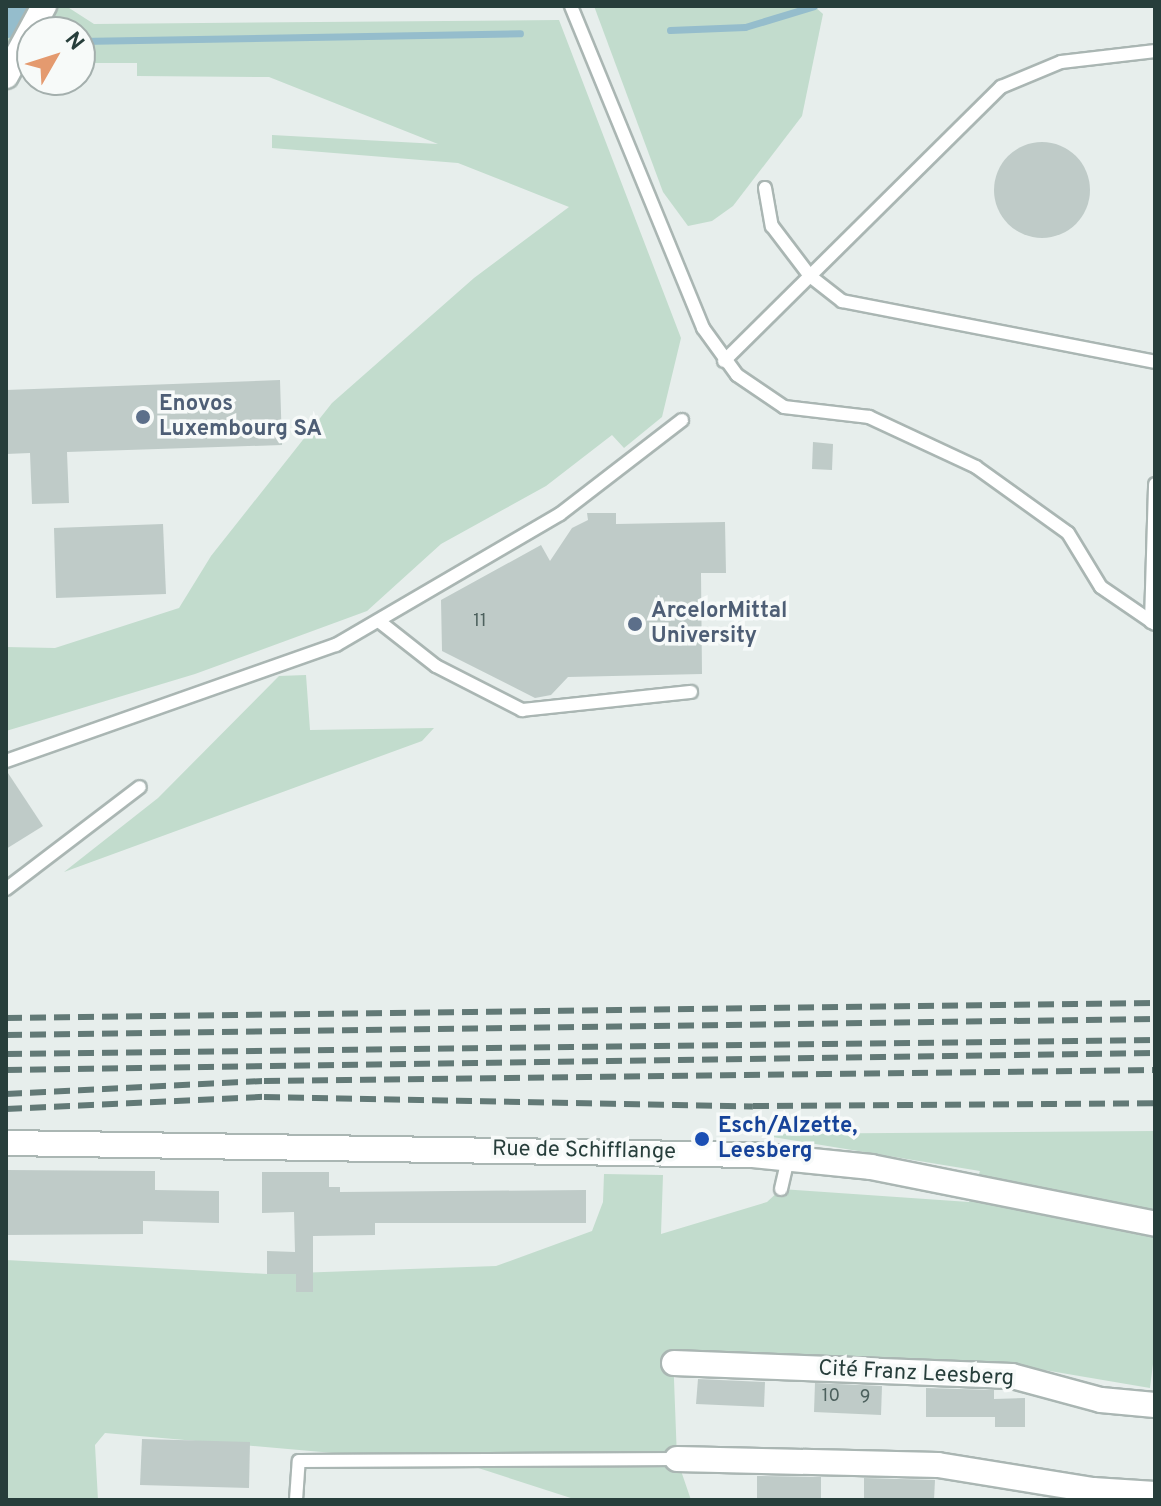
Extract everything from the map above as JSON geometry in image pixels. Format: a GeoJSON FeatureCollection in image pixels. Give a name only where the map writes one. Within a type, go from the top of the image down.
{"type":"FeatureCollection","features":[{"type":"Feature","properties":{"kind":"street"},"geometry":{"type":"LineString","coordinates":[[6,76],[44,6]]}},
{"type":"Feature","properties":{"kind":"street","name":"Rue de Schifflange"},"geometry":{"type":"LineString","coordinates":[[6,1143],[788,1158],[975,1186],[1155,1224]]}},
{"type":"Feature","properties":{"kind":"street","name":"Cité Franz Leesberg"},"geometry":{"type":"LineString","coordinates":[[674,1363],[1012,1376],[1101,1400],[1155,1405]]}},
{"type":"Feature","properties":{"kind":"street"},"geometry":{"type":"LineString","coordinates":[[677,1459],[938,1465],[1093,1490],[1155,1494]]}},
{"type":"Feature","properties":{"kind":"lane"},"geometry":{"type":"LineString","coordinates":[[571,6],[703,328],[724,361],[752,387],[784,407],[869,417],[976,467],[1068,533],[1101,587],[1153,623]]}},
{"type":"Feature","properties":{"kind":"lane"},"geometry":{"type":"LineString","coordinates":[[724,361],[1001,87],[1061,62],[1155,51]]}},
{"type":"Feature","properties":{"kind":"lane"},"geometry":{"type":"LineString","coordinates":[[765,188],[772,226],[810,276],[842,301],[1155,362]]}},
{"type":"Feature","properties":{"kind":"lane"},"geometry":{"type":"LineString","coordinates":[[6,761],[336,645],[560,514],[682,420]]}},
{"type":"Feature","properties":{"kind":"lane"},"geometry":{"type":"LineString","coordinates":[[1153,623],[1155,484]]}},
{"type":"Feature","properties":{"kind":"lane"},"geometry":{"type":"LineString","coordinates":[[380,622],[436,666],[522,710],[691,692]]}},
{"type":"Feature","properties":{"kind":"lane"},"geometry":{"type":"LineString","coordinates":[[6,889],[140,787]]}},
{"type":"Feature","properties":{"kind":"lane"},"geometry":{"type":"LineString","coordinates":[[781,1189],[788,1158]]}},
{"type":"Feature","properties":{"kind":"lane"},"geometry":{"type":"LineString","coordinates":[[296,1500],[299,1461],[677,1459]]}},
{"type":"Feature","properties":{"kind":"green space"},"geometry":{"type":"Polygon","coordinates":[[[6,6],[28,6],[23,16],[16,16],[16,28],[6,47],[6,6]]]}},
{"type":"Feature","properties":{"kind":"green space"},"geometry":{"type":"Polygon","coordinates":[[[54,6],[66,6],[82,16],[49,16],[54,6]]]}},
{"type":"Feature","properties":{"kind":"green space"},"geometry":{"type":"Polygon","coordinates":[[[594,6],[814,6],[823,14],[802,116],[733,206],[712,221],[688,226],[663,192],[594,6]]]}},
{"type":"Feature","properties":{"kind":"green space"},"geometry":{"type":"Polygon","coordinates":[[[559,20],[681,338],[662,417],[624,448],[612,435],[546,486],[441,544],[367,611],[195,674],[6,731],[6,647],[55,648],[179,608],[211,556],[332,403],[474,278],[569,207],[458,163],[272,148],[272,135],[438,144],[269,77],[137,76],[137,63],[96,63],[96,24],[559,20]]]}},
{"type":"Feature","properties":{"kind":"green space"},"geometry":{"type":"Polygon","coordinates":[[[306,675],[310,730],[434,728],[422,741],[64,872],[158,798],[279,676],[306,675]]]}},
{"type":"Feature","properties":{"kind":"green space"},"geometry":{"type":"Polygon","coordinates":[[[1155,1131],[1155,1348],[1150,1388],[1015,1365],[673,1353],[677,1459],[691,1500],[577,1500],[469,1465],[105,1433],[95,1445],[98,1500],[6,1500],[6,1260],[267,1274],[496,1266],[592,1231],[603,1202],[604,1174],[663,1175],[661,1234],[767,1202],[781,1189],[969,1202],[980,1171],[754,1134],[1155,1131]]]}},
{"type":"Feature","properties":{"kind":"building"},"geometry":{"type":"Polygon","coordinates":[[[1033,142],[1051,142],[1069,150],[1082,163],[1090,181],[1087,209],[1069,230],[1051,238],[1033,238],[1015,230],[1002,217],[994,199],[994,181],[1002,163],[1015,150],[1033,142]]]}},
{"type":"Feature","properties":{"kind":"building","name":"Enovos Luxembourg SA"},"geometry":{"type":"Polygon","coordinates":[[[280,380],[282,445],[67,452],[69,503],[32,504],[30,453],[6,454],[6,390],[280,380]]]}},
{"type":"Feature","properties":{"kind":"building"},"geometry":{"type":"Polygon","coordinates":[[[813,442],[833,444],[832,470],[812,469],[813,442]]]}},
{"type":"Feature","properties":{"kind":"building","name":"ArcelorMittal University"},"geometry":{"type":"Polygon","coordinates":[[[587,513],[616,513],[616,524],[725,522],[726,573],[701,573],[702,674],[568,677],[551,695],[535,698],[442,651],[441,600],[541,545],[550,561],[572,528],[588,520],[587,513]]]}},
{"type":"Feature","properties":{"kind":"building"},"geometry":{"type":"Polygon","coordinates":[[[163,524],[166,594],[56,598],[54,528],[163,524]]]}},
{"type":"Feature","properties":{"kind":"building"},"geometry":{"type":"Polygon","coordinates":[[[6,770],[43,826],[6,849],[6,770]]]}},
{"type":"Feature","properties":{"kind":"building"},"geometry":{"type":"Polygon","coordinates":[[[6,1170],[155,1171],[155,1190],[219,1191],[219,1223],[143,1221],[143,1234],[6,1235],[6,1170]]]}},
{"type":"Feature","properties":{"kind":"building"},"geometry":{"type":"Polygon","coordinates":[[[262,1172],[329,1172],[329,1187],[340,1187],[340,1192],[586,1190],[586,1223],[375,1223],[375,1235],[313,1236],[313,1292],[296,1292],[296,1274],[267,1274],[267,1251],[295,1252],[294,1212],[262,1213],[262,1172]]]}},
{"type":"Feature","properties":{"kind":"building"},"geometry":{"type":"Polygon","coordinates":[[[698,1379],[765,1382],[764,1407],[696,1404],[698,1379]]]}},
{"type":"Feature","properties":{"kind":"building"},"geometry":{"type":"Polygon","coordinates":[[[815,1383],[882,1386],[881,1415],[814,1412],[815,1383]]]}},
{"type":"Feature","properties":{"kind":"building"},"geometry":{"type":"Polygon","coordinates":[[[926,1388],[994,1390],[994,1399],[1025,1398],[1025,1427],[995,1427],[995,1417],[926,1417],[926,1388]]]}},
{"type":"Feature","properties":{"kind":"building"},"geometry":{"type":"Polygon","coordinates":[[[142,1439],[250,1442],[249,1488],[140,1485],[142,1439]]]}},
{"type":"Feature","properties":{"kind":"building"},"geometry":{"type":"Polygon","coordinates":[[[757,1476],[821,1477],[821,1500],[757,1500],[757,1476]]]}},
{"type":"Feature","properties":{"kind":"building"},"geometry":{"type":"Polygon","coordinates":[[[864,1478],[935,1480],[934,1500],[864,1500],[864,1478]]]}},
{"type":"Feature","properties":{"kind":"waterway"},"geometry":{"type":"LineString","coordinates":[[6,16],[13,6]]}},
{"type":"Feature","properties":{"kind":"waterway"},"geometry":{"type":"LineString","coordinates":[[670,30],[745,27],[814,6]]}},
{"type":"Feature","properties":{"kind":"waterway"},"geometry":{"type":"LineString","coordinates":[[96,41],[520,33]]}},
{"type":"Feature","properties":{"kind":"railway"},"geometry":{"type":"LineString","coordinates":[[6,1018],[1155,1003]]}},
{"type":"Feature","properties":{"kind":"railway"},"geometry":{"type":"LineString","coordinates":[[6,1035],[1155,1019]]}},
{"type":"Feature","properties":{"kind":"railway"},"geometry":{"type":"LineString","coordinates":[[6,1054],[1155,1040]]}},
{"type":"Feature","properties":{"kind":"railway"},"geometry":{"type":"LineString","coordinates":[[6,1070],[1155,1053]]}},
{"type":"Feature","properties":{"kind":"railway"},"geometry":{"type":"LineString","coordinates":[[6,1094],[264,1081],[1155,1070]]}},
{"type":"Feature","properties":{"kind":"railway"},"geometry":{"type":"LineString","coordinates":[[6,1109],[264,1097],[753,1106],[1155,1103]]}},
{"type":"Feature","properties":{"kind":"place","name":"Enovos Luxembourg SA"},"geometry":{"type":"Point","coordinates":[143,417]}},
{"type":"Feature","properties":{"kind":"place","name":"ArcelorMittal University"},"geometry":{"type":"Point","coordinates":[635,624]}},
{"type":"Feature","properties":{"kind":"place","name":"Esch/Alzette, Leesberg"},"geometry":{"type":"Point","coordinates":[702,1139]}}]}
